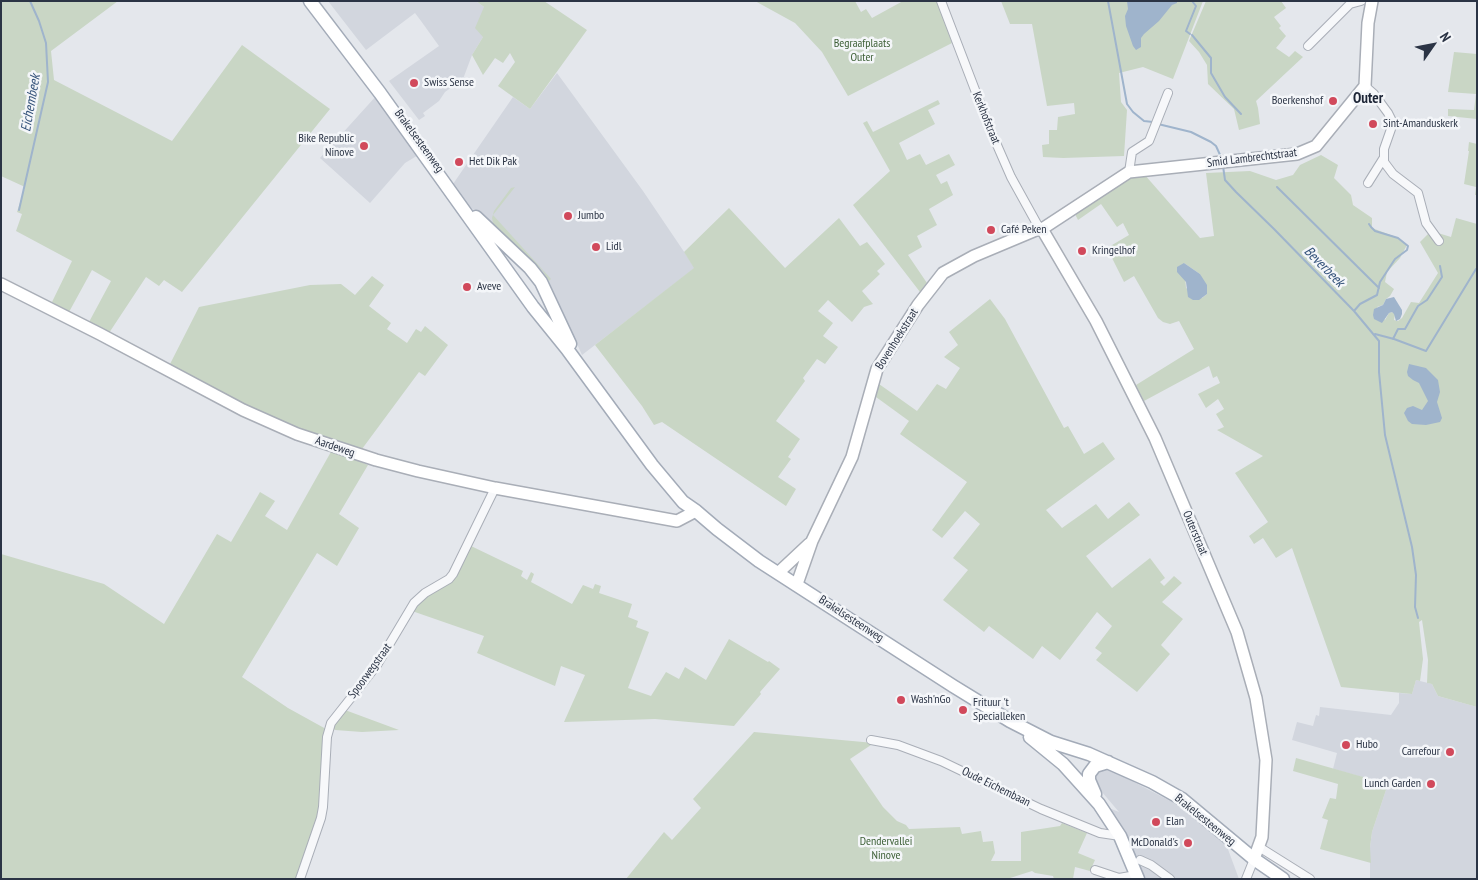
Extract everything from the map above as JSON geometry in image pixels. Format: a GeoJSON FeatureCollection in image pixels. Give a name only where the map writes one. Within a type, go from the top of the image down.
{"type":"FeatureCollection","features":[{"type":"Feature","properties":{"kind":"main road","name":"Brakelsesteenweg"},"geometry":{"type":"LineString","coordinates":[[310,1],[380,93],[534,307],[568,349],[652,465],[683,502],[738,546],[778,573],[1010,721],[1051,742],[1108,762],[1152,782],[1182,799],[1256,853],[1283,879]]}},
{"type":"Feature","properties":{"kind":"main road","name":"Brakelsesteenweg"},"geometry":{"type":"LineString","coordinates":[[316,1],[466,206],[541,282],[566,338],[582,364],[637,440],[681,490],[696,511]]}},
{"type":"Feature","properties":{"kind":"main road"},"geometry":{"type":"LineString","coordinates":[[516,282],[529,283],[533,277],[533,272]]}},
{"type":"Feature","properties":{"kind":"main road"},"geometry":{"type":"LineString","coordinates":[[534,307],[532,300],[536,295],[548,296]]}},
{"type":"Feature","properties":{"kind":"main road","name":"Brakelsesteenweg"},"geometry":{"type":"LineString","coordinates":[[1010,721],[1063,764],[1099,804]]}},
{"type":"Feature","properties":{"kind":"main road"},"geometry":{"type":"LineString","coordinates":[[1108,762],[1095,766],[1089,774],[1089,780],[1099,804],[1120,836],[1137,877]]}},
{"type":"Feature","properties":{"kind":"street","name":"Kerkhofstraat"},"geometry":{"type":"LineString","coordinates":[[941,1],[990,129],[1011,177],[1037,224],[1042,229]]}},
{"type":"Feature","properties":{"kind":"street"},"geometry":{"type":"LineString","coordinates":[[1308,46],[1350,4],[1361,1]]}},
{"type":"Feature","properties":{"kind":"street"},"geometry":{"type":"LineString","coordinates":[[1368,182],[1383,159],[1392,121],[1379,101],[1365,86],[1368,23],[1372,1]]}},
{"type":"Feature","properties":{"kind":"street","name":"Smid Lambrechtstraat"},"geometry":{"type":"LineString","coordinates":[[1042,229],[1129,172],[1297,154],[1316,146],[1365,86]]}},
{"type":"Feature","properties":{"kind":"street"},"geometry":{"type":"LineString","coordinates":[[1129,172],[1132,152],[1149,141],[1168,93]]}},
{"type":"Feature","properties":{"kind":"street"},"geometry":{"type":"LineString","coordinates":[[1383,159],[1393,174],[1418,193],[1426,223],[1439,241]]}},
{"type":"Feature","properties":{"kind":"street","name":"Bovenhoekstraat"},"geometry":{"type":"LineString","coordinates":[[797,584],[812,541],[852,457],[877,369],[918,305],[936,281],[951,268],[1042,229]]}},
{"type":"Feature","properties":{"kind":"street","name":"Outerstraat"},"geometry":{"type":"LineString","coordinates":[[1042,229],[1096,321],[1152,430],[1238,632],[1256,698],[1263,730],[1266,760],[1264,823],[1256,853]]}},
{"type":"Feature","properties":{"kind":"street","name":"Aardeweg"},"geometry":{"type":"LineString","coordinates":[[1,284],[243,410],[297,434],[376,460],[495,488],[677,521],[696,511]]}},
{"type":"Feature","properties":{"kind":"street","name":"Spoorwegstraat"},"geometry":{"type":"LineString","coordinates":[[300,879],[323,808],[326,737],[331,723],[377,665],[414,603],[425,593],[454,574],[495,488]]}},
{"type":"Feature","properties":{"kind":"street","name":"Bovenhoekstraat"},"geometry":{"type":"LineString","coordinates":[[778,573],[812,541]]}},
{"type":"Feature","properties":{"kind":"street","name":"Oude Eichembaan"},"geometry":{"type":"LineString","coordinates":[[871,740],[898,746],[941,761],[1049,812],[1100,833],[1120,836]]}},
{"type":"Feature","properties":{"kind":"street"},"geometry":{"type":"LineString","coordinates":[[1246,879],[1256,853],[1310,879]]}},
{"type":"Feature","properties":{"kind":"street"},"geometry":{"type":"LineString","coordinates":[[1140,860],[1152,865],[1170,879]]}},
{"type":"Feature","properties":{"kind":"street"},"geometry":{"type":"LineString","coordinates":[[1095,870],[1119,878],[1137,877]]}},
{"type":"Feature","properties":{"kind":"shaded area"},"geometry":{"type":"Polygon","coordinates":[[[328,1],[476,1],[484,7],[483,37],[472,55],[463,79],[445,92],[439,101],[423,113],[425,116],[419,120],[389,81],[439,46],[415,13],[366,50],[328,1]]]}},
{"type":"Feature","properties":{"kind":"shaded area"},"geometry":{"type":"Polygon","coordinates":[[[557,73],[643,191],[695,268],[582,355],[547,277],[495,225],[483,218],[468,205],[453,184],[513,97],[530,109],[557,73]]]}},
{"type":"Feature","properties":{"kind":"shaded area"},"geometry":{"type":"Polygon","coordinates":[[[377,95],[420,154],[405,163],[370,203],[320,158],[377,95]]]}},
{"type":"Feature","properties":{"kind":"shaded area"},"geometry":{"type":"Polygon","coordinates":[[[1416,680],[1432,684],[1438,696],[1477,707],[1477,879],[1370,879],[1372,832],[1388,784],[1333,769],[1337,753],[1292,740],[1297,722],[1313,726],[1316,715],[1319,716],[1320,707],[1391,715],[1399,703],[1399,693],[1412,694],[1416,680]]]}},
{"type":"Feature","properties":{"kind":"shaded area"},"geometry":{"type":"Polygon","coordinates":[[[1107,768],[1178,805],[1226,844],[1239,879],[1138,879],[1099,804],[1119,812],[1096,785],[1094,775],[1098,770],[1107,768]]]}},
{"type":"Feature","properties":{"kind":"green space"},"geometry":{"type":"Polygon","coordinates":[[[1,1],[118,1],[51,51],[54,80],[172,141],[242,45],[330,109],[182,292],[164,280],[159,286],[146,277],[109,333],[89,322],[111,281],[92,270],[69,312],[52,302],[72,261],[16,231],[22,214],[17,212],[25,187],[1,176],[1,1]]]}},
{"type":"Feature","properties":{"kind":"green space"},"geometry":{"type":"Polygon","coordinates":[[[476,1],[544,1],[587,30],[530,109],[498,86],[515,62],[510,53],[503,63],[495,58],[483,75],[472,55],[483,37],[475,28],[484,7],[476,1]]]}},
{"type":"Feature","properties":{"kind":"green space","name":"Begraafplaats Outer"},"geometry":{"type":"Polygon","coordinates":[[[755,1],[855,1],[861,12],[866,9],[872,18],[903,1],[938,1],[952,43],[848,96],[822,52],[795,23],[755,1]]]}},
{"type":"Feature","properties":{"kind":"green space"},"geometry":{"type":"Polygon","coordinates":[[[1001,1],[1203,1],[1173,79],[1143,67],[1119,73],[1121,102],[1127,110],[1124,156],[1063,158],[1043,157],[1042,145],[1049,144],[1049,130],[1057,130],[1058,117],[1075,114],[1074,103],[1047,106],[1032,24],[1010,24],[1001,1]]]}},
{"type":"Feature","properties":{"kind":"green space"},"geometry":{"type":"Polygon","coordinates":[[[1206,1],[1281,1],[1286,8],[1274,17],[1281,26],[1279,28],[1286,36],[1276,48],[1289,57],[1295,51],[1303,57],[1256,101],[1260,124],[1239,130],[1234,109],[1208,84],[1207,65],[1189,41],[1206,1]]]}},
{"type":"Feature","properties":{"kind":"green space"},"geometry":{"type":"Polygon","coordinates":[[[1454,52],[1477,54],[1477,119],[1448,116],[1448,109],[1474,110],[1476,94],[1448,92],[1454,52]]]}},
{"type":"Feature","properties":{"kind":"green space"},"geometry":{"type":"Polygon","coordinates":[[[938,100],[940,104],[928,110],[935,124],[899,143],[907,160],[920,154],[926,165],[949,154],[955,165],[936,175],[941,184],[947,181],[953,195],[929,209],[937,225],[917,236],[922,247],[908,255],[927,283],[920,292],[853,205],[890,171],[863,123],[867,121],[873,132],[938,100]]]}},
{"type":"Feature","properties":{"kind":"green space"},"geometry":{"type":"Polygon","coordinates":[[[1469,142],[1477,144],[1477,195],[1475,195],[1476,187],[1464,184],[1469,142]]]}},
{"type":"Feature","properties":{"kind":"green space"},"geometry":{"type":"Polygon","coordinates":[[[1321,155],[1338,165],[1334,178],[1351,195],[1353,205],[1372,218],[1372,228],[1396,237],[1407,245],[1400,258],[1387,272],[1385,282],[1394,289],[1383,305],[1377,307],[1385,320],[1389,313],[1392,312],[1395,314],[1394,320],[1398,321],[1402,318],[1411,302],[1419,303],[1438,273],[1420,242],[1428,234],[1438,233],[1451,237],[1456,218],[1477,224],[1477,707],[1438,696],[1432,684],[1427,683],[1428,660],[1422,620],[1419,622],[1423,659],[1420,681],[1416,680],[1412,694],[1341,687],[1292,548],[1276,558],[1263,538],[1254,544],[1249,536],[1268,522],[1235,473],[1263,456],[1217,430],[1224,427],[1216,414],[1224,409],[1218,399],[1206,408],[1198,394],[1220,383],[1217,376],[1213,378],[1209,366],[1144,401],[1136,385],[1194,349],[1179,321],[1170,324],[1158,318],[1134,276],[1124,282],[1107,248],[1129,235],[1123,223],[1117,227],[1101,204],[1078,220],[1075,214],[1126,179],[1144,174],[1200,238],[1214,236],[1206,173],[1250,171],[1276,180],[1293,175],[1300,165],[1321,155]],[[1184,263],[1186,288],[1202,298],[1207,294],[1200,274],[1184,263]]]}},
{"type":"Feature","properties":{"kind":"green space"},"geometry":{"type":"Polygon","coordinates":[[[515,187],[493,215],[551,279],[549,281],[542,270],[493,223],[492,218],[494,211],[511,188],[515,187]]]}},
{"type":"Feature","properties":{"kind":"green space"},"geometry":{"type":"Polygon","coordinates":[[[729,208],[785,268],[839,218],[860,246],[867,242],[885,264],[877,271],[880,274],[862,291],[873,304],[864,307],[852,322],[828,300],[818,311],[833,323],[823,336],[838,347],[825,364],[817,359],[803,378],[805,381],[776,421],[800,439],[788,457],[791,459],[778,477],[796,489],[786,506],[662,422],[654,425],[642,406],[595,345],[694,268],[684,252],[729,208]]]}},
{"type":"Feature","properties":{"kind":"green space"},"geometry":{"type":"Polygon","coordinates":[[[372,276],[384,285],[369,306],[391,323],[387,329],[407,343],[416,329],[421,332],[425,326],[448,345],[425,376],[419,372],[362,449],[308,432],[243,405],[169,366],[199,307],[310,285],[341,284],[355,295],[372,276]]]}},
{"type":"Feature","properties":{"kind":"green space"},"geometry":{"type":"Polygon","coordinates":[[[990,299],[1005,319],[1064,428],[1068,426],[1084,454],[1103,442],[1115,459],[1046,510],[1062,528],[1096,504],[1108,519],[1129,502],[1140,515],[1086,556],[1112,588],[1150,558],[1165,578],[1160,582],[1164,586],[1174,576],[1182,583],[1162,602],[1183,619],[1161,645],[1170,654],[1137,692],[1096,660],[1102,653],[1095,648],[1112,626],[1097,612],[1060,660],[1042,646],[1033,659],[989,626],[984,632],[943,600],[968,570],[953,558],[980,524],[965,511],[942,538],[932,530],[967,482],[900,434],[909,421],[876,397],[879,384],[917,411],[937,384],[946,389],[960,368],[944,357],[958,345],[949,332],[990,299]]]}},
{"type":"Feature","properties":{"kind":"green space"},"geometry":{"type":"Polygon","coordinates":[[[332,450],[368,465],[339,514],[359,528],[337,566],[317,553],[242,677],[288,708],[326,729],[319,818],[301,869],[295,879],[1,879],[1,554],[104,584],[164,624],[217,534],[231,542],[260,492],[275,501],[265,516],[287,530],[332,450]]]}},
{"type":"Feature","properties":{"kind":"green space"},"geometry":{"type":"Polygon","coordinates":[[[471,546],[523,571],[521,576],[527,580],[531,572],[534,574],[531,582],[572,604],[583,585],[593,589],[595,584],[601,586],[599,593],[632,604],[628,617],[638,621],[636,627],[649,632],[628,688],[651,696],[666,672],[679,679],[685,667],[706,680],[729,639],[780,669],[734,726],[655,719],[564,722],[585,675],[561,666],[555,686],[477,653],[484,636],[412,611],[416,603],[456,576],[471,546]]]}},
{"type":"Feature","properties":{"kind":"green space"},"geometry":{"type":"Polygon","coordinates":[[[345,710],[399,730],[362,732],[335,730],[333,728],[334,724],[345,710]]]}},
{"type":"Feature","properties":{"kind":"green space","name":"Dendervallei Ninove"},"geometry":{"type":"Polygon","coordinates":[[[754,732],[874,743],[850,759],[883,807],[897,821],[906,825],[909,829],[960,827],[962,834],[981,831],[983,842],[993,841],[995,853],[991,861],[1021,861],[1021,832],[1060,826],[1062,823],[1087,833],[1078,853],[1095,860],[1090,871],[1075,867],[1073,879],[1054,879],[1053,876],[1032,871],[1007,879],[626,879],[664,832],[672,840],[701,808],[693,799],[754,732]]]}},
{"type":"Feature","properties":{"kind":"green space"},"geometry":{"type":"Polygon","coordinates":[[[1296,758],[1388,784],[1372,832],[1370,847],[1371,863],[1320,849],[1328,820],[1322,818],[1330,798],[1336,799],[1338,784],[1293,771],[1296,758]]]}},
{"type":"Feature","properties":{"kind":"water"},"geometry":{"type":"Polygon","coordinates":[[[1127,1],[1177,1],[1177,3],[1172,5],[1159,21],[1144,34],[1141,38],[1141,47],[1136,50],[1126,26],[1127,1]]]}},
{"type":"Feature","properties":{"kind":"water"},"geometry":{"type":"Polygon","coordinates":[[[1184,263],[1200,274],[1207,285],[1207,294],[1199,300],[1193,300],[1188,297],[1186,282],[1177,272],[1177,267],[1184,263]]]}},
{"type":"Feature","properties":{"kind":"water"},"geometry":{"type":"Polygon","coordinates":[[[1394,297],[1402,310],[1400,319],[1396,321],[1392,312],[1389,313],[1382,323],[1374,319],[1374,309],[1383,305],[1386,299],[1394,297]]]}},
{"type":"Feature","properties":{"kind":"water"},"geometry":{"type":"Polygon","coordinates":[[[1409,364],[1426,368],[1438,380],[1440,392],[1437,402],[1442,418],[1440,422],[1426,425],[1412,424],[1408,421],[1404,413],[1407,408],[1413,406],[1422,410],[1428,401],[1419,383],[1408,376],[1409,364]]]}},
{"type":"Feature","properties":{"kind":"waterway","name":"Eichembeek"},"geometry":{"type":"LineString","coordinates":[[19,210],[48,82],[46,43],[30,1]]}},
{"type":"Feature","properties":{"kind":"waterway","name":"Beverbeek"},"geometry":{"type":"LineString","coordinates":[[1108,1],[1127,104],[1144,121],[1153,122]]}},
{"type":"Feature","properties":{"kind":"waterway"},"geometry":{"type":"LineString","coordinates":[[1190,34],[1186,31],[1196,6],[1192,1]]}},
{"type":"Feature","properties":{"kind":"waterway"},"geometry":{"type":"LineString","coordinates":[[1192,35],[1211,58],[1211,73],[1225,97],[1241,114]]}},
{"type":"Feature","properties":{"kind":"waterway","name":"Beverbeek"},"geometry":{"type":"LineString","coordinates":[[1158,124],[1191,132],[1211,142],[1216,146],[1221,157]]}},
{"type":"Feature","properties":{"kind":"waterway","name":"Beverbeek"},"geometry":{"type":"LineString","coordinates":[[1223,166],[1225,180],[1354,311],[1379,341],[1379,372],[1385,435],[1412,547],[1416,575],[1415,607],[1418,618]]}},
{"type":"Feature","properties":{"kind":"waterway"},"geometry":{"type":"LineString","coordinates":[[1277,187],[1379,288]]}},
{"type":"Feature","properties":{"kind":"waterway"},"geometry":{"type":"LineString","coordinates":[[1354,311],[1360,304],[1377,295],[1380,282],[1395,259],[1407,250],[1408,246],[1398,238],[1375,231],[1369,224]]}},
{"type":"Feature","properties":{"kind":"waterway"},"geometry":{"type":"LineString","coordinates":[[1393,339],[1398,329],[1405,329],[1418,306],[1427,300],[1442,277],[1440,266]]}},
{"type":"Feature","properties":{"kind":"waterway"},"geometry":{"type":"LineString","coordinates":[[1375,334],[1426,351],[1476,269]]}},
{"type":"Feature","properties":{"kind":"place","name":"Swiss Sense"},"geometry":{"type":"Point","coordinates":[414,83]}},
{"type":"Feature","properties":{"kind":"place","name":"Boerkenshof"},"geometry":{"type":"Point","coordinates":[1333,101]}},
{"type":"Feature","properties":{"kind":"place","name":"Sint-Amanduskerk"},"geometry":{"type":"Point","coordinates":[1373,124]}},
{"type":"Feature","properties":{"kind":"place","name":"Bike Republic Ninove"},"geometry":{"type":"Point","coordinates":[364,146]}},
{"type":"Feature","properties":{"kind":"place","name":"Het Dik Pak"},"geometry":{"type":"Point","coordinates":[459,162]}},
{"type":"Feature","properties":{"kind":"place","name":"Jumbo"},"geometry":{"type":"Point","coordinates":[568,216]}},
{"type":"Feature","properties":{"kind":"place","name":"Café Peken"},"geometry":{"type":"Point","coordinates":[991,230]}},
{"type":"Feature","properties":{"kind":"place","name":"Lidl"},"geometry":{"type":"Point","coordinates":[596,247]}},
{"type":"Feature","properties":{"kind":"place","name":"Kringelhof"},"geometry":{"type":"Point","coordinates":[1082,251]}},
{"type":"Feature","properties":{"kind":"place","name":"Aveve"},"geometry":{"type":"Point","coordinates":[467,287]}},
{"type":"Feature","properties":{"kind":"place","name":"Wash'nGo"},"geometry":{"type":"Point","coordinates":[901,700]}},
{"type":"Feature","properties":{"kind":"place","name":"Frituur 't Specialleken"},"geometry":{"type":"Point","coordinates":[963,710]}},
{"type":"Feature","properties":{"kind":"place","name":"Hubo"},"geometry":{"type":"Point","coordinates":[1346,745]}},
{"type":"Feature","properties":{"kind":"place","name":"Carrefour"},"geometry":{"type":"Point","coordinates":[1450,752]}},
{"type":"Feature","properties":{"kind":"place","name":"Lunch Garden"},"geometry":{"type":"Point","coordinates":[1431,784]}},
{"type":"Feature","properties":{"kind":"place","name":"Elan"},"geometry":{"type":"Point","coordinates":[1156,822]}},
{"type":"Feature","properties":{"kind":"place","name":"McDonald's"},"geometry":{"type":"Point","coordinates":[1188,843]}},
{"type":"Feature","properties":{"kind":"district","name":"Outer"},"geometry":{"type":"Point","coordinates":[1368,99]}}]}
